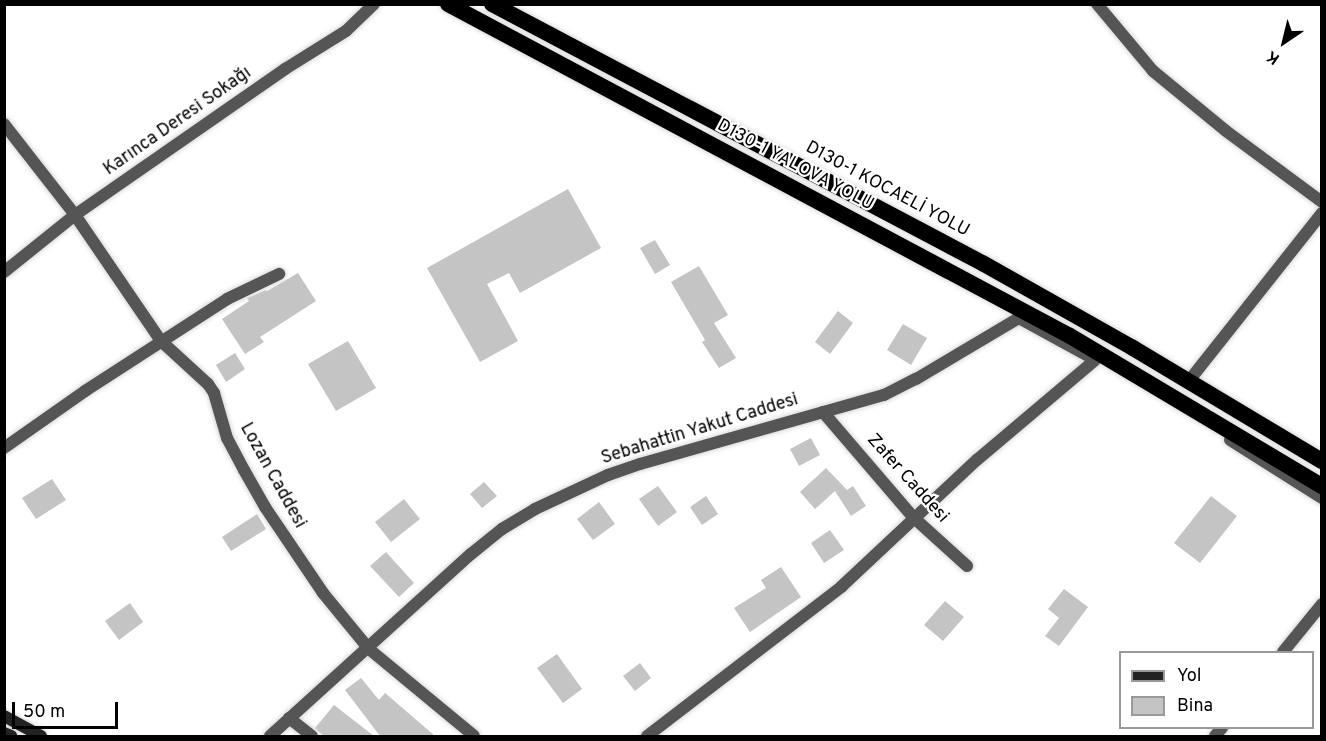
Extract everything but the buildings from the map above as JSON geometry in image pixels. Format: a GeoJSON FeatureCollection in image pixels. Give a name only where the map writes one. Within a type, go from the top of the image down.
{"type":"FeatureCollection","features":[{"type":"Feature","properties":{"kind":"highway","name":"D130-1 YALOVA YOLU"},"geometry":{"type":"LineString","coordinates":[[448,4],[1122,367],[1322,486]]}},
{"type":"Feature","properties":{"kind":"highway","name":"D130-1 KOCAELİ YOLU"},"geometry":{"type":"LineString","coordinates":[[492,4],[874,205],[1140,352],[1188,382]]}},
{"type":"Feature","properties":{"kind":"highway"},"geometry":{"type":"LineString","coordinates":[[1188,382],[1322,461]]}},
{"type":"Feature","properties":{"kind":"main road"},"geometry":{"type":"LineString","coordinates":[[4,716],[41,736]]}},
{"type":"Feature","properties":{"kind":"main road"},"geometry":{"type":"LineString","coordinates":[[4,733],[11,736]]}},
{"type":"Feature","properties":{"kind":"street","name":"Karınca Deresi Sokağı"},"geometry":{"type":"LineString","coordinates":[[4,272],[75,215],[285,69],[346,30],[374,4]]}},
{"type":"Feature","properties":{"kind":"street"},"geometry":{"type":"LineString","coordinates":[[1097,4],[1153,71],[1226,131],[1322,202]]}},
{"type":"Feature","properties":{"kind":"street","name":"Lozan Caddesi"},"geometry":{"type":"LineString","coordinates":[[4,124],[75,215],[161,341],[208,384],[214,393],[227,438],[265,507],[323,593],[369,649],[474,736]]}},
{"type":"Feature","properties":{"kind":"street"},"geometry":{"type":"LineString","coordinates":[[1188,382],[1322,213]]}},
{"type":"Feature","properties":{"kind":"street"},"geometry":{"type":"LineString","coordinates":[[4,448],[227,298],[279,274]]}},
{"type":"Feature","properties":{"kind":"street"},"geometry":{"type":"LineString","coordinates":[[1023,315],[1322,498]]}},
{"type":"Feature","properties":{"kind":"street","name":"Sebahattin Yakut Caddesi"},"geometry":{"type":"LineString","coordinates":[[270,736],[486,541],[535,509],[608,475],[640,464],[824,412],[901,387],[1023,315]]}},
{"type":"Feature","properties":{"kind":"street"},"geometry":{"type":"LineString","coordinates":[[647,736],[841,587],[913,518],[1095,360]]}},
{"type":"Feature","properties":{"kind":"street","name":"Zafer Caddesi"},"geometry":{"type":"LineString","coordinates":[[824,412],[913,518],[967,566]]}},
{"type":"Feature","properties":{"kind":"street"},"geometry":{"type":"LineString","coordinates":[[1284,651],[1322,604]]}},
{"type":"Feature","properties":{"kind":"street"},"geometry":{"type":"LineString","coordinates":[[290,718],[312,736]]}}]}
